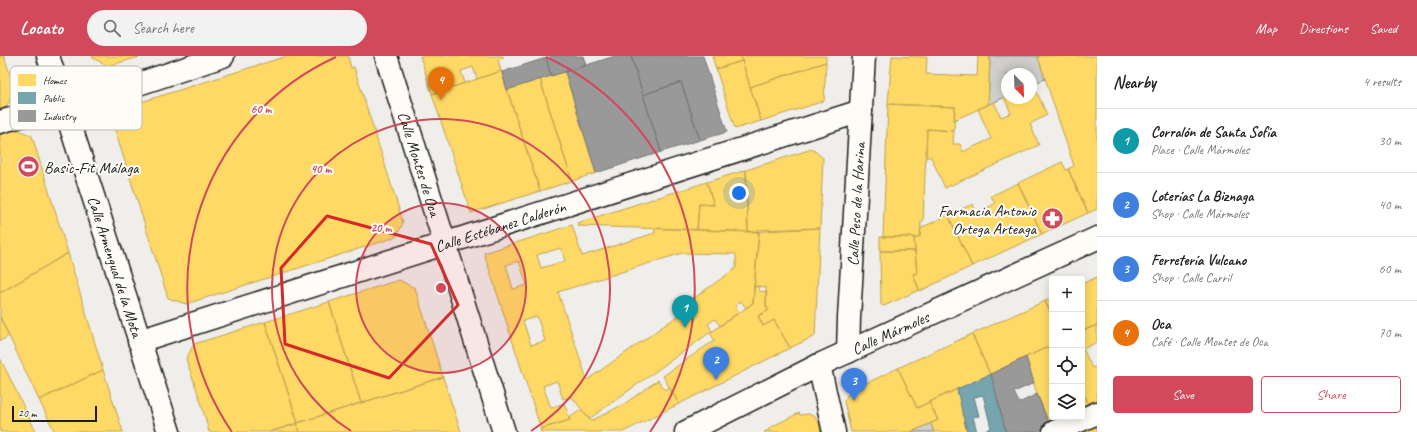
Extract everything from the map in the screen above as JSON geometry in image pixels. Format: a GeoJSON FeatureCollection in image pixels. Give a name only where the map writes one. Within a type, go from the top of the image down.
{"type":"FeatureCollection","features":[{"type":"Feature","properties":{"kind":"street","name":"Calle Armengual de la Mota"},"geometry":{"type":"LineString","coordinates":[[48,56],[51,66]]}},
{"type":"Feature","properties":{"kind":"street"},"geometry":{"type":"LineString","coordinates":[[142,82],[223,56]]}},
{"type":"Feature","properties":{"kind":"street","name":"Calle Montes de Oca"},"geometry":{"type":"LineString","coordinates":[[386,56],[504,432]]}},
{"type":"Feature","properties":{"kind":"street","name":"Calle Peso de la Harina"},"geometry":{"type":"LineString","coordinates":[[848,352],[864,56]]}},
{"type":"Feature","properties":{"kind":"street","name":"Calle Estébanez Calderón"},"geometry":{"type":"LineString","coordinates":[[139,340],[861,111]]}},
{"type":"Feature","properties":{"kind":"street"},"geometry":{"type":"LineString","coordinates":[[0,122],[10,119]]}},
{"type":"Feature","properties":{"kind":"street","name":"Calle Armengual de la Mota"},"geometry":{"type":"LineString","coordinates":[[71,130],[169,432]]}},
{"type":"Feature","properties":{"kind":"street","name":"Calle Mármoles"},"geometry":{"type":"LineString","coordinates":[[686,432],[819,365],[1097,238]]}},
{"type":"Feature","properties":{"kind":"street"},"geometry":{"type":"LineString","coordinates":[[819,365],[834,432]]}},
{"type":"Feature","properties":{"kind":"street"},"geometry":{"type":"LineString","coordinates":[[1054,432],[1097,413]]}},
{"type":"Feature","properties":{"kind":"highlighted area"},"geometry":{"type":"Polygon","coordinates":[[[327,216],[431,244],[458,305],[389,378],[285,344],[281,268],[327,216]]]}},
{"type":"Feature","properties":{"kind":"shaded area"},"geometry":{"type":"Polygon","coordinates":[[[1038,56],[1045,79],[1037,82],[1037,68],[1001,68],[1001,99],[988,105],[990,57],[1038,56]]]}},
{"type":"Feature","properties":{"kind":"shaded area"},"geometry":{"type":"Polygon","coordinates":[[[931,423],[934,432],[911,432],[931,423]]]}},
{"type":"Feature","properties":{"kind":"building: Homes"},"geometry":{"type":"Polygon","coordinates":[[[0,56],[4,56],[10,75],[10,99],[6,107],[0,109],[0,56]]]}},
{"type":"Feature","properties":{"kind":"building: Homes"},"geometry":{"type":"Polygon","coordinates":[[[92,56],[139,56],[139,57],[108,66],[92,56]]]}},
{"type":"Feature","properties":{"kind":"building: Homes"},"geometry":{"type":"Polygon","coordinates":[[[287,56],[348,56],[351,68],[354,67],[403,222],[396,237],[186,304],[168,298],[115,130],[142,130],[142,102],[287,56]]]}},
{"type":"Feature","properties":{"kind":"building: Homes"},"geometry":{"type":"Polygon","coordinates":[[[420,56],[503,56],[503,58],[498,60],[501,71],[477,79],[473,67],[461,71],[465,83],[432,94],[420,56]]]}},
{"type":"Feature","properties":{"kind":"building: Homes"},"geometry":{"type":"Polygon","coordinates":[[[712,56],[741,56],[742,61],[716,69],[712,56]]]}},
{"type":"Feature","properties":{"kind":"building: Homes"},"geometry":{"type":"Polygon","coordinates":[[[741,56],[826,56],[826,62],[750,87],[741,56]]]}},
{"type":"Feature","properties":{"kind":"building: Homes"},"geometry":{"type":"Polygon","coordinates":[[[892,56],[927,57],[926,74],[977,76],[978,56],[990,57],[988,105],[954,120],[955,107],[888,104],[892,56]]]}},
{"type":"Feature","properties":{"kind":"building: Homes"},"geometry":{"type":"Polygon","coordinates":[[[1097,56],[1097,209],[1088,213],[1068,169],[1074,166],[1038,57],[1097,56]]]}},
{"type":"Feature","properties":{"kind":"building: Homes"},"geometry":{"type":"Polygon","coordinates":[[[742,61],[761,121],[735,129],[716,69],[742,61]]]}},
{"type":"Feature","properties":{"kind":"building: Homes"},"geometry":{"type":"Polygon","coordinates":[[[826,62],[824,101],[761,121],[750,87],[826,62]]]}},
{"type":"Feature","properties":{"kind":"building: Homes"},"geometry":{"type":"Polygon","coordinates":[[[501,71],[540,191],[471,213],[432,94],[501,71]]]}},
{"type":"Feature","properties":{"kind":"building: Homes"},"geometry":{"type":"Polygon","coordinates":[[[565,72],[596,173],[572,181],[540,79],[565,72]]]}},
{"type":"Feature","properties":{"kind":"building: Homes"},"geometry":{"type":"Polygon","coordinates":[[[540,79],[572,181],[540,191],[507,90],[540,79]]]}},
{"type":"Feature","properties":{"kind":"building: Homes"},"geometry":{"type":"Polygon","coordinates":[[[1037,93],[1047,115],[1030,124],[1039,145],[945,188],[931,157],[926,157],[927,129],[954,131],[953,144],[960,144],[963,152],[991,139],[978,109],[994,102],[1001,117],[1011,113],[1007,104],[1037,104],[1037,93]]]}},
{"type":"Feature","properties":{"kind":"building: Homes"},"geometry":{"type":"Polygon","coordinates":[[[888,104],[955,107],[954,131],[927,129],[923,222],[921,222],[920,236],[914,239],[914,237],[883,237],[888,104]]]}},
{"type":"Feature","properties":{"kind":"building: Homes"},"geometry":{"type":"Polygon","coordinates":[[[14,130],[19,130],[32,136],[68,253],[0,293],[0,135],[14,130]]]}},
{"type":"Feature","properties":{"kind":"building: Homes"},"geometry":{"type":"Polygon","coordinates":[[[812,149],[823,158],[820,228],[748,232],[746,170],[812,149]]]}},
{"type":"Feature","properties":{"kind":"building: Homes"},"geometry":{"type":"Polygon","coordinates":[[[1062,162],[1066,170],[1068,169],[1088,213],[1042,234],[1018,183],[1062,162]]]}},
{"type":"Feature","properties":{"kind":"building: Homes"},"geometry":{"type":"Polygon","coordinates":[[[746,170],[748,232],[697,230],[699,204],[714,205],[707,182],[746,170]]]}},
{"type":"Feature","properties":{"kind":"building: Homes"},"geometry":{"type":"Polygon","coordinates":[[[707,182],[714,205],[699,204],[697,230],[578,226],[577,223],[707,182]]]}},
{"type":"Feature","properties":{"kind":"building: Homes"},"geometry":{"type":"Polygon","coordinates":[[[1018,183],[1042,234],[972,266],[948,215],[973,204],[976,212],[991,206],[995,203],[991,196],[1018,183]]]}},
{"type":"Feature","properties":{"kind":"building: Homes"},"geometry":{"type":"Polygon","coordinates":[[[948,215],[972,266],[920,291],[913,274],[917,273],[914,239],[920,236],[921,228],[948,215]]]}},
{"type":"Feature","properties":{"kind":"building: Homes"},"geometry":{"type":"Polygon","coordinates":[[[572,225],[582,256],[655,233],[654,228],[759,232],[753,303],[746,308],[741,301],[735,306],[739,312],[720,326],[715,319],[708,324],[712,331],[589,419],[572,397],[563,399],[557,381],[543,386],[551,408],[564,403],[570,420],[541,429],[484,253],[572,225]],[[561,248],[537,255],[541,268],[565,261],[561,248]],[[682,253],[558,292],[587,380],[679,315],[676,311],[736,268],[736,254],[682,253]],[[519,261],[506,265],[513,289],[527,285],[519,261]],[[537,316],[523,321],[531,345],[545,341],[537,316]]]}},
{"type":"Feature","properties":{"kind":"building: Homes"},"geometry":{"type":"Polygon","coordinates":[[[820,228],[815,336],[790,348],[774,320],[763,326],[758,316],[769,310],[766,306],[766,287],[754,286],[759,232],[756,232],[756,230],[820,228]]]}},
{"type":"Feature","properties":{"kind":"building: Homes"},"geometry":{"type":"Polygon","coordinates":[[[880,237],[914,237],[915,251],[880,251],[880,237]]]}},
{"type":"Feature","properties":{"kind":"building: Homes"},"geometry":{"type":"Polygon","coordinates":[[[880,251],[915,251],[917,273],[913,274],[919,290],[884,306],[881,305],[880,251]]]}},
{"type":"Feature","properties":{"kind":"building: Homes"},"geometry":{"type":"Polygon","coordinates":[[[68,253],[103,370],[39,400],[0,317],[0,293],[68,253]]]}},
{"type":"Feature","properties":{"kind":"building: Homes"},"geometry":{"type":"Polygon","coordinates":[[[1097,277],[1097,325],[1085,330],[1085,312],[1085,283],[1097,277]]]}},
{"type":"Feature","properties":{"kind":"building: Homes"},"geometry":{"type":"Polygon","coordinates":[[[399,280],[415,288],[443,377],[361,403],[329,302],[399,280]]]}},
{"type":"Feature","properties":{"kind":"building: Homes"},"geometry":{"type":"Polygon","coordinates":[[[754,286],[759,287],[759,291],[767,292],[766,306],[769,310],[758,316],[763,326],[774,320],[790,348],[679,404],[663,376],[715,341],[710,333],[753,303],[754,286]]]}},
{"type":"Feature","properties":{"kind":"building: Homes"},"geometry":{"type":"Polygon","coordinates":[[[1049,299],[1049,310],[1045,301],[1049,299]]]}},
{"type":"Feature","properties":{"kind":"building: Homes"},"geometry":{"type":"Polygon","coordinates":[[[1045,301],[1049,310],[1049,346],[990,374],[972,334],[1045,301]]]}},
{"type":"Feature","properties":{"kind":"building: Homes"},"geometry":{"type":"Polygon","coordinates":[[[329,302],[361,403],[298,423],[265,322],[329,302]]]}},
{"type":"Feature","properties":{"kind":"building: Homes"},"geometry":{"type":"Polygon","coordinates":[[[0,317],[9,336],[0,341],[0,317]]]}},
{"type":"Feature","properties":{"kind":"building: Homes"},"geometry":{"type":"Polygon","coordinates":[[[265,322],[298,423],[269,432],[209,432],[201,402],[186,359],[194,344],[265,322]]]}},
{"type":"Feature","properties":{"kind":"building: Homes"},"geometry":{"type":"Polygon","coordinates":[[[1097,325],[1097,342],[1085,348],[1085,330],[1097,325]]]}},
{"type":"Feature","properties":{"kind":"building: Homes"},"geometry":{"type":"Polygon","coordinates":[[[972,334],[990,374],[917,408],[898,368],[972,334]]]}},
{"type":"Feature","properties":{"kind":"building: Homes"},"geometry":{"type":"Polygon","coordinates":[[[1049,346],[1049,420],[1063,420],[1050,426],[1037,394],[1026,357],[1049,346]]]}},
{"type":"Feature","properties":{"kind":"building: Homes"},"geometry":{"type":"Polygon","coordinates":[[[1085,353],[1092,368],[1097,366],[1097,404],[1090,408],[1085,397],[1085,353]]]}},
{"type":"Feature","properties":{"kind":"building: Homes"},"geometry":{"type":"Polygon","coordinates":[[[0,358],[36,432],[0,432],[0,358]]]}},
{"type":"Feature","properties":{"kind":"building: Homes"},"geometry":{"type":"Polygon","coordinates":[[[898,368],[917,408],[929,402],[938,420],[911,432],[851,432],[844,401],[850,391],[898,368]]]}},
{"type":"Feature","properties":{"kind":"building: Homes"},"geometry":{"type":"Polygon","coordinates":[[[103,370],[123,432],[55,432],[39,400],[103,370]]]}},
{"type":"Feature","properties":{"kind":"building: Homes"},"geometry":{"type":"Polygon","coordinates":[[[443,377],[461,432],[300,432],[297,423],[443,377]]]}},
{"type":"Feature","properties":{"kind":"building: Homes"},"geometry":{"type":"Polygon","coordinates":[[[658,380],[665,390],[669,387],[679,404],[623,432],[541,432],[540,429],[570,420],[569,418],[581,410],[591,421],[624,404],[658,380]]]}},
{"type":"Feature","properties":{"kind":"building: Homes"},"geometry":{"type":"Polygon","coordinates":[[[957,389],[967,432],[934,432],[931,423],[938,420],[929,402],[957,389]]]}},
{"type":"Feature","properties":{"kind":"building: Homes"},"geometry":{"type":"Polygon","coordinates":[[[1085,397],[1090,408],[1085,410],[1085,397]]]}},
{"type":"Feature","properties":{"kind":"building: Homes"},"geometry":{"type":"Polygon","coordinates":[[[799,413],[800,415],[809,414],[815,417],[819,423],[821,432],[764,432],[769,430],[769,428],[799,413]]]}},
{"type":"Feature","properties":{"kind":"building: Homes"},"geometry":{"type":"Polygon","coordinates":[[[1097,422],[1097,432],[1080,432],[1097,422]]]}},
{"type":"Feature","properties":{"kind":"building: Homes"},"geometry":{"type":"Polygon","coordinates":[[[297,423],[300,432],[269,432],[290,426],[297,423]]]}},
{"type":"Feature","properties":{"kind":"building: Public"},"geometry":{"type":"Polygon","coordinates":[[[991,374],[1006,432],[982,432],[991,428],[983,395],[974,397],[979,416],[973,417],[977,432],[967,432],[957,389],[991,374]]]}},
{"type":"Feature","properties":{"kind":"building: Industry"},"geometry":{"type":"Polygon","coordinates":[[[553,56],[583,56],[586,65],[551,76],[546,58],[553,56]]]}},
{"type":"Feature","properties":{"kind":"building: Industry"},"geometry":{"type":"Polygon","coordinates":[[[615,56],[631,56],[661,152],[596,173],[565,72],[615,56]]]}},
{"type":"Feature","properties":{"kind":"building: Industry"},"geometry":{"type":"Polygon","coordinates":[[[631,56],[703,56],[727,132],[700,140],[681,82],[643,95],[631,56]]]}},
{"type":"Feature","properties":{"kind":"building: Industry"},"geometry":{"type":"Polygon","coordinates":[[[546,58],[551,76],[507,90],[502,72],[546,58]]]}},
{"type":"Feature","properties":{"kind":"building: Industry"},"geometry":{"type":"Polygon","coordinates":[[[681,82],[700,140],[661,152],[643,95],[681,82]]]}},
{"type":"Feature","properties":{"kind":"building: Industry"},"geometry":{"type":"Polygon","coordinates":[[[1026,357],[1034,383],[1014,392],[1019,403],[1037,394],[1050,426],[1036,432],[1006,432],[991,374],[1026,357]]]}},
{"type":"Feature","properties":{"kind":"place","name":"Oca"},"geometry":{"type":"Point","coordinates":[441,100]}},
{"type":"Feature","properties":{"kind":"place","name":"Basic-Fit Málaga"},"geometry":{"type":"Point","coordinates":[29,167]}},
{"type":"Feature","properties":{"kind":"place","name":"Farmacia Antonio Ortega Arteaga"},"geometry":{"type":"Point","coordinates":[1052,219]}},
{"type":"Feature","properties":{"kind":"place","name":"Corralón de Santa Sofía"},"geometry":{"type":"Point","coordinates":[685,328]}},
{"type":"Feature","properties":{"kind":"place","name":"Loterías La Biznaga"},"geometry":{"type":"Point","coordinates":[716,380]}},
{"type":"Feature","properties":{"kind":"place","name":"Ferretería Vulcano"},"geometry":{"type":"Point","coordinates":[854,401]}}]}
